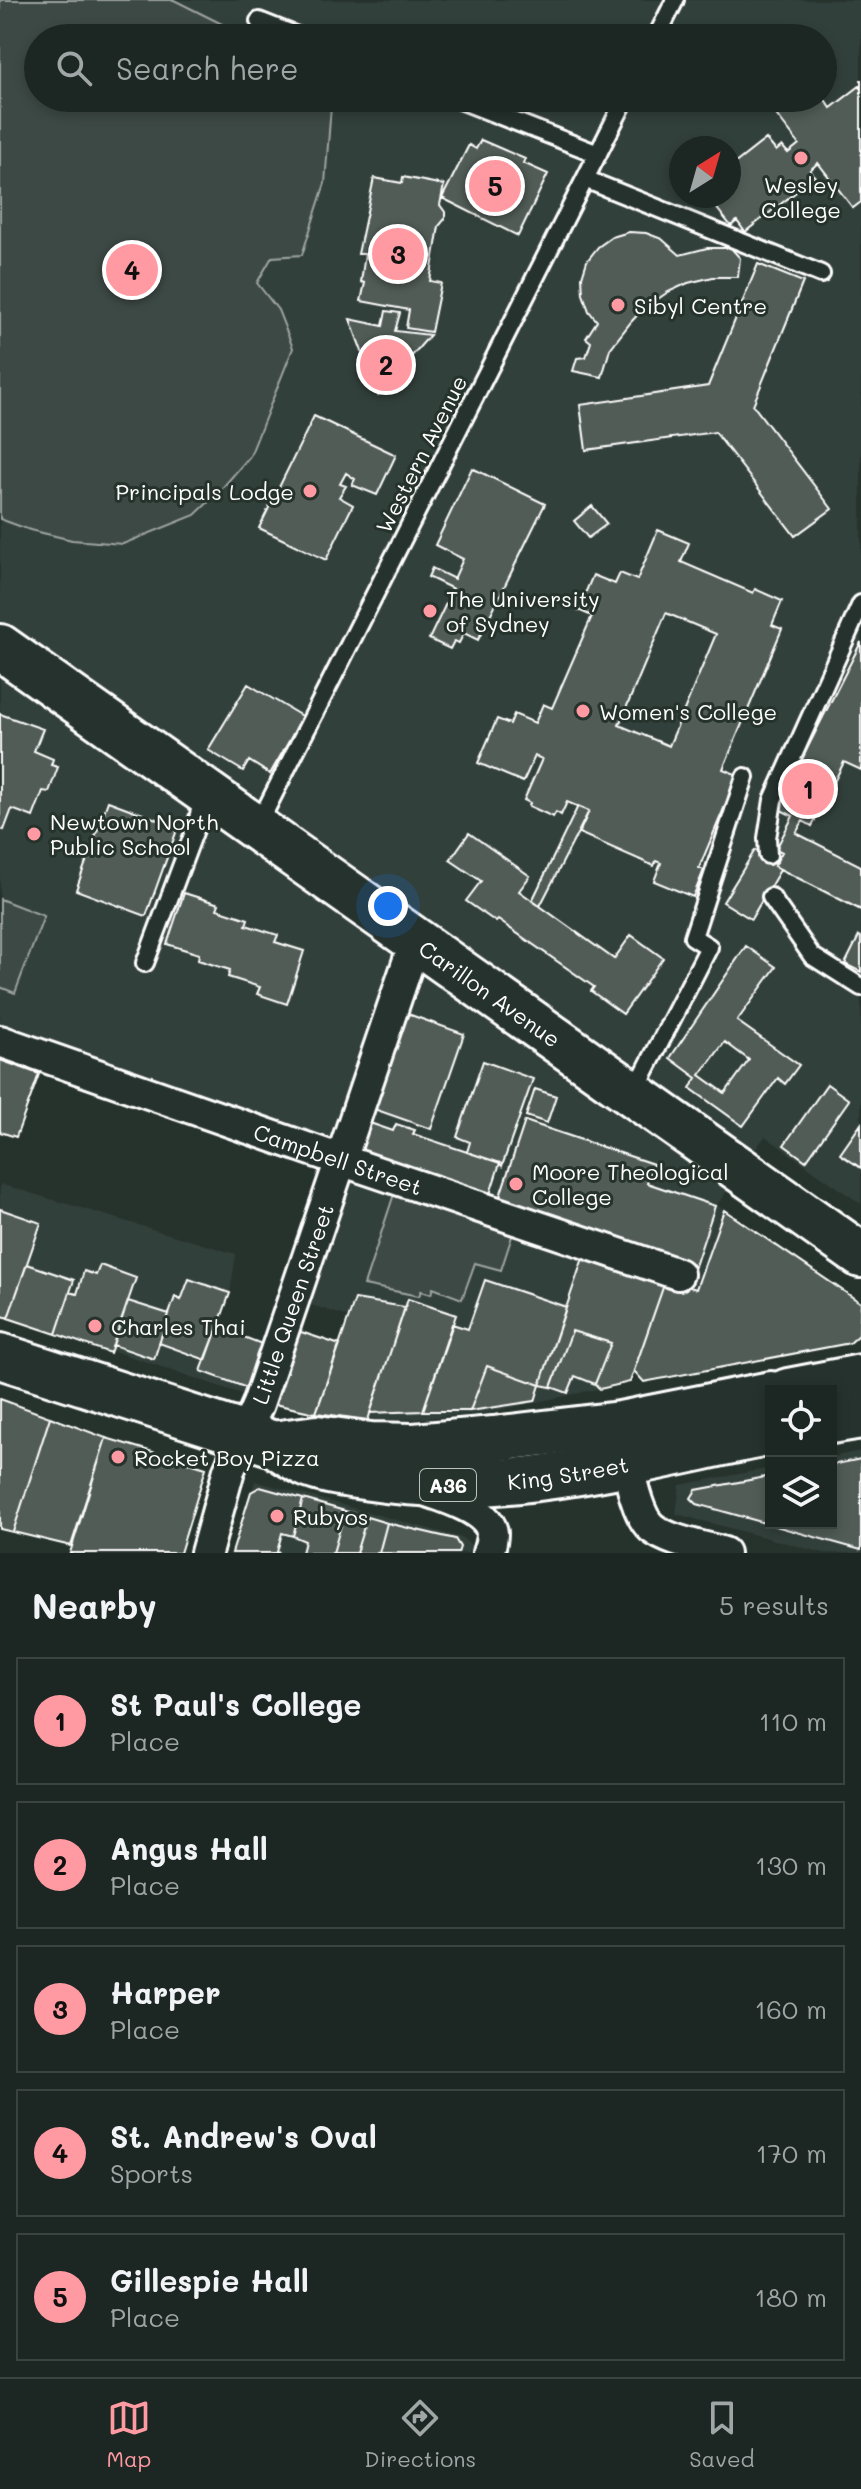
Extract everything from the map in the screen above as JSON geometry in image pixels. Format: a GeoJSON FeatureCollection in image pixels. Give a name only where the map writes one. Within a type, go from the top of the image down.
{"type":"FeatureCollection","features":[{"type":"Feature","properties":{"kind":"main road","name":"Carillon Avenue"},"geometry":{"type":"LineString","coordinates":[[0,647],[861,1255]]}},
{"type":"Feature","properties":{"kind":"main road","name":"King Street"},"geometry":{"type":"LineString","coordinates":[[0,1356],[259,1440],[310,1466],[399,1482],[452,1485],[498,1482],[624,1445],[765,1396]]}},
{"type":"Feature","properties":{"kind":"main road"},"geometry":{"type":"LineString","coordinates":[[837,1388],[859,1386]]}},
{"type":"Feature","properties":{"kind":"main road"},"geometry":{"type":"LineString","coordinates":[[837,1414],[859,1386]]}},
{"type":"Feature","properties":{"kind":"main road","name":"King Street"},"geometry":{"type":"LineString","coordinates":[[259,1440],[317,1438],[371,1445],[414,1446],[624,1445],[765,1433]]}},
{"type":"Feature","properties":{"kind":"street","name":"Little Queen Street"},"geometry":{"type":"LineString","coordinates":[[206,1553],[229,1470],[259,1440],[258,1404],[415,942]]}},
{"type":"Feature","properties":{"kind":"street","name":"Campbell Street"},"geometry":{"type":"LineString","coordinates":[[0,1041],[678,1274]]}},
{"type":"Feature","properties":{"kind":"street"},"geometry":{"type":"LineString","coordinates":[[624,1445],[643,1518],[652,1528],[664,1535],[724,1553]]}},
{"type":"Feature","properties":{"kind":"street"},"geometry":{"type":"LineString","coordinates":[[399,1482],[456,1502],[479,1514],[489,1524],[492,1534],[488,1553]]}},
{"type":"Feature","properties":{"kind":"lane"},"geometry":{"type":"LineString","coordinates":[[663,24],[675,0]]}},
{"type":"Feature","properties":{"kind":"lane"},"geometry":{"type":"LineString","coordinates":[[259,21],[267,24]]}},
{"type":"Feature","properties":{"kind":"lane"},"geometry":{"type":"LineString","coordinates":[[491,112],[598,154]]}},
{"type":"Feature","properties":{"kind":"lane","name":"Western Avenue"},"geometry":{"type":"LineString","coordinates":[[256,829],[619,112]]}},
{"type":"Feature","properties":{"kind":"lane"},"geometry":{"type":"LineString","coordinates":[[585,179],[821,274]]}},
{"type":"Feature","properties":{"kind":"lane"},"geometry":{"type":"LineString","coordinates":[[768,855],[767,838],[773,800],[861,604]]}},
{"type":"Feature","properties":{"kind":"lane"},"geometry":{"type":"LineString","coordinates":[[633,1094],[709,947],[693,937],[745,777]]}},
{"type":"Feature","properties":{"kind":"lane"},"geometry":{"type":"LineString","coordinates":[[145,963],[196,827],[205,792]]}},
{"type":"Feature","properties":{"kind":"lane"},"geometry":{"type":"LineString","coordinates":[[771,897],[812,956],[861,987]]}},
{"type":"Feature","properties":{"kind":"shaded area","name":"The University of Sydney"},"geometry":{"type":"Polygon","coordinates":[[[0,0],[861,0],[861,1204],[765,1136],[717,1205],[861,1303],[856,1340],[644,1382],[634,1372],[630,1382],[491,1412],[368,1420],[339,1345],[349,1317],[305,1303],[357,1151],[0,1027],[0,0]]]}},
{"type":"Feature","properties":{"kind":"shaded area"},"geometry":{"type":"Polygon","coordinates":[[[174,0],[222,24],[24,24],[24,112],[331,112],[325,183],[302,255],[272,257],[257,283],[278,310],[293,348],[250,456],[195,515],[123,544],[72,540],[0,519],[0,1],[174,0]]]}},
{"type":"Feature","properties":{"kind":"shaded area"},"geometry":{"type":"Polygon","coordinates":[[[0,899],[44,916],[15,993],[0,987],[0,899]]]}},
{"type":"Feature","properties":{"kind":"shaded area"},"geometry":{"type":"Polygon","coordinates":[[[0,1184],[236,1254],[230,1293],[218,1327],[263,1343],[245,1395],[0,1313],[0,1184]]]}},
{"type":"Feature","properties":{"kind":"shaded area"},"geometry":{"type":"Polygon","coordinates":[[[396,1188],[515,1227],[501,1270],[475,1263],[462,1299],[433,1288],[431,1294],[421,1291],[419,1296],[364,1285],[396,1188]]]}},
{"type":"Feature","properties":{"kind":"shaded area"},"geometry":{"type":"Polygon","coordinates":[[[861,1451],[861,1553],[824,1553],[676,1514],[680,1485],[765,1469],[765,1529],[837,1529],[837,1456],[861,1451]]]}},
{"type":"Feature","properties":{"kind":"shaded area"},"geometry":{"type":"Polygon","coordinates":[[[255,1481],[462,1538],[471,1545],[468,1553],[232,1553],[255,1481]]]}},
{"type":"Feature","properties":{"kind":"building","name":"Wesley College"},"geometry":{"type":"Polygon","coordinates":[[[861,85],[861,202],[853,208],[818,163],[810,170],[815,177],[745,232],[737,221],[731,226],[717,208],[741,208],[741,159],[766,139],[776,151],[782,146],[788,153],[799,144],[774,112],[837,112],[837,103],[861,85]]]}},
{"type":"Feature","properties":{"kind":"building"},"geometry":{"type":"Polygon","coordinates":[[[481,140],[525,159],[523,163],[548,174],[518,236],[442,198],[469,145],[476,149],[481,140]]]}},
{"type":"Feature","properties":{"kind":"building"},"geometry":{"type":"Polygon","coordinates":[[[403,177],[444,185],[440,205],[445,219],[439,226],[430,281],[441,283],[431,332],[406,328],[409,310],[361,301],[365,283],[361,282],[365,254],[358,254],[374,178],[402,183],[403,177]]]}},
{"type":"Feature","properties":{"kind":"building","name":"Sibyl Centre"},"geometry":{"type":"Polygon","coordinates":[[[629,232],[646,233],[662,239],[680,255],[707,248],[731,248],[740,258],[738,277],[713,277],[668,292],[642,310],[610,349],[602,377],[573,371],[577,358],[586,357],[591,342],[586,338],[597,321],[589,311],[583,294],[582,277],[587,261],[598,247],[612,237],[629,232]]]}},
{"type":"Feature","properties":{"kind":"building"},"geometry":{"type":"Polygon","coordinates":[[[758,264],[803,282],[753,405],[832,509],[795,536],[715,432],[586,450],[580,405],[708,386],[758,264]]]}},
{"type":"Feature","properties":{"kind":"building"},"geometry":{"type":"Polygon","coordinates":[[[386,311],[400,313],[395,331],[430,335],[378,395],[350,319],[383,326],[386,311]]]}},
{"type":"Feature","properties":{"kind":"building","name":"Principals Lodge"},"geometry":{"type":"Polygon","coordinates":[[[314,416],[396,455],[377,495],[352,485],[355,479],[346,473],[340,484],[346,486],[339,497],[353,505],[326,560],[259,528],[314,416]]]}},
{"type":"Feature","properties":{"kind":"building"},"geometry":{"type":"Polygon","coordinates":[[[472,468],[545,504],[478,640],[464,633],[459,643],[454,641],[450,649],[429,639],[453,589],[428,577],[432,568],[454,579],[463,559],[435,545],[472,468]]]}},
{"type":"Feature","properties":{"kind":"building"},"geometry":{"type":"Polygon","coordinates":[[[592,506],[607,524],[588,538],[574,521],[592,506]]]}},
{"type":"Feature","properties":{"kind":"building","name":"Women's College"},"geometry":{"type":"Polygon","coordinates":[[[658,530],[689,543],[681,562],[753,593],[755,589],[782,601],[772,625],[782,629],[723,769],[738,775],[699,868],[704,870],[693,897],[654,881],[661,863],[656,861],[654,866],[579,833],[589,811],[567,802],[561,815],[556,812],[553,817],[529,806],[530,803],[524,800],[542,759],[535,756],[523,782],[478,763],[497,719],[510,724],[514,714],[535,723],[543,704],[552,708],[592,616],[578,610],[593,575],[615,584],[620,573],[637,580],[658,530]],[[666,613],[619,725],[669,746],[716,634],[666,613]]]}},
{"type":"Feature","properties":{"kind":"building"},"geometry":{"type":"Polygon","coordinates":[[[861,642],[861,770],[844,762],[812,826],[803,821],[796,833],[861,866],[861,910],[774,866],[782,852],[776,849],[793,816],[777,808],[861,642]]]}},
{"type":"Feature","properties":{"kind":"building"},"geometry":{"type":"Polygon","coordinates":[[[248,684],[303,717],[270,774],[249,761],[243,771],[208,750],[248,684]]]}},
{"type":"Feature","properties":{"kind":"building"},"geometry":{"type":"Polygon","coordinates":[[[0,714],[43,729],[34,751],[53,759],[51,765],[58,767],[49,792],[43,791],[33,817],[12,809],[4,830],[0,829],[0,714]]]}},
{"type":"Feature","properties":{"kind":"building"},"geometry":{"type":"Polygon","coordinates":[[[108,801],[178,827],[146,916],[76,890],[108,801]]]}},
{"type":"Feature","properties":{"kind":"building"},"geometry":{"type":"Polygon","coordinates":[[[578,806],[589,811],[540,906],[532,901],[578,806]]]}},
{"type":"Feature","properties":{"kind":"building"},"geometry":{"type":"Polygon","coordinates":[[[469,833],[530,876],[519,891],[614,959],[631,935],[663,958],[623,1014],[591,991],[594,987],[466,901],[481,881],[450,860],[469,833]]]}},
{"type":"Feature","properties":{"kind":"building"},"geometry":{"type":"Polygon","coordinates":[[[755,850],[777,862],[774,866],[780,870],[751,919],[723,902],[755,850]]]}},
{"type":"Feature","properties":{"kind":"building"},"geometry":{"type":"Polygon","coordinates":[[[184,893],[219,904],[217,909],[248,919],[246,925],[278,935],[275,942],[304,951],[287,1004],[257,994],[260,987],[228,977],[230,970],[198,960],[199,954],[167,944],[184,893]]]}},
{"type":"Feature","properties":{"kind":"building"},"geometry":{"type":"Polygon","coordinates":[[[861,937],[861,972],[845,964],[861,937]]]}},
{"type":"Feature","properties":{"kind":"building"},"geometry":{"type":"Polygon","coordinates":[[[746,946],[776,967],[737,1021],[799,1065],[785,1084],[778,1078],[743,1126],[690,1088],[697,1078],[670,1058],[746,946]],[[725,1042],[700,1075],[725,1093],[749,1060],[725,1042]]]}},
{"type":"Feature","properties":{"kind":"building"},"geometry":{"type":"Polygon","coordinates":[[[405,1013],[464,1034],[431,1129],[371,1108],[405,1013]]]}},
{"type":"Feature","properties":{"kind":"building"},"geometry":{"type":"Polygon","coordinates":[[[0,1060],[39,1074],[16,1137],[0,1132],[0,1060]]]}},
{"type":"Feature","properties":{"kind":"building"},"geometry":{"type":"Polygon","coordinates":[[[483,1061],[533,1079],[502,1166],[467,1152],[470,1142],[457,1137],[483,1061]]]}},
{"type":"Feature","properties":{"kind":"building"},"geometry":{"type":"Polygon","coordinates":[[[827,1084],[849,1100],[806,1161],[784,1145],[827,1084]]]}},
{"type":"Feature","properties":{"kind":"building"},"geometry":{"type":"Polygon","coordinates":[[[535,1089],[556,1096],[547,1123],[526,1116],[535,1089]]]}},
{"type":"Feature","properties":{"kind":"building"},"geometry":{"type":"Polygon","coordinates":[[[364,1121],[393,1131],[396,1124],[415,1130],[413,1134],[500,1163],[489,1197],[381,1162],[383,1157],[356,1148],[364,1121]]]}},
{"type":"Feature","properties":{"kind":"building"},"geometry":{"type":"Polygon","coordinates":[[[525,1121],[653,1164],[647,1183],[715,1206],[693,1272],[599,1240],[499,1199],[525,1121]]]}},
{"type":"Feature","properties":{"kind":"building"},"geometry":{"type":"Polygon","coordinates":[[[861,1124],[861,1168],[840,1154],[861,1124]]]}},
{"type":"Feature","properties":{"kind":"building"},"geometry":{"type":"Polygon","coordinates":[[[0,1209],[41,1223],[8,1318],[0,1315],[0,1209]]]}},
{"type":"Feature","properties":{"kind":"building"},"geometry":{"type":"Polygon","coordinates":[[[724,1210],[861,1303],[859,1335],[850,1343],[644,1382],[634,1371],[666,1279],[696,1289],[724,1210]]]}},
{"type":"Feature","properties":{"kind":"building"},"geometry":{"type":"Polygon","coordinates":[[[585,1252],[666,1279],[630,1382],[600,1389],[595,1384],[611,1343],[572,1331],[551,1387],[540,1385],[585,1252]]]}},
{"type":"Feature","properties":{"kind":"building"},"geometry":{"type":"Polygon","coordinates":[[[27,1264],[74,1280],[56,1334],[8,1318],[27,1264]]]}},
{"type":"Feature","properties":{"kind":"building"},"geometry":{"type":"Polygon","coordinates":[[[100,1265],[136,1278],[110,1353],[56,1334],[70,1292],[77,1294],[84,1271],[96,1275],[100,1265]]]}},
{"type":"Feature","properties":{"kind":"building"},"geometry":{"type":"Polygon","coordinates":[[[189,1279],[230,1293],[206,1360],[159,1343],[175,1297],[181,1300],[189,1279]]]}},
{"type":"Feature","properties":{"kind":"building"},"geometry":{"type":"Polygon","coordinates":[[[485,1280],[566,1307],[540,1385],[487,1366],[470,1411],[423,1411],[452,1324],[468,1329],[485,1280]]]}},
{"type":"Feature","properties":{"kind":"building"},"geometry":{"type":"Polygon","coordinates":[[[355,1299],[405,1307],[368,1420],[316,1413],[355,1299]]]}},
{"type":"Feature","properties":{"kind":"building"},"geometry":{"type":"Polygon","coordinates":[[[408,1299],[456,1315],[423,1411],[370,1413],[408,1299]]]}},
{"type":"Feature","properties":{"kind":"building"},"geometry":{"type":"Polygon","coordinates":[[[128,1301],[169,1314],[154,1359],[113,1345],[128,1301]]]}},
{"type":"Feature","properties":{"kind":"building"},"geometry":{"type":"Polygon","coordinates":[[[218,1327],[262,1344],[247,1388],[201,1371],[218,1327]]]}},
{"type":"Feature","properties":{"kind":"building"},"geometry":{"type":"Polygon","coordinates":[[[295,1330],[340,1345],[316,1413],[274,1404],[271,1398],[295,1330]]]}},
{"type":"Feature","properties":{"kind":"building"},"geometry":{"type":"Polygon","coordinates":[[[572,1331],[611,1343],[595,1384],[575,1376],[568,1393],[551,1387],[572,1331]]]}},
{"type":"Feature","properties":{"kind":"building"},"geometry":{"type":"Polygon","coordinates":[[[487,1366],[540,1385],[535,1401],[470,1411],[487,1366]]]}},
{"type":"Feature","properties":{"kind":"building"},"geometry":{"type":"Polygon","coordinates":[[[0,1399],[50,1417],[13,1532],[0,1529],[0,1399]]]}},
{"type":"Feature","properties":{"kind":"building"},"geometry":{"type":"Polygon","coordinates":[[[50,1417],[106,1438],[71,1546],[13,1532],[50,1417]]]}},
{"type":"Feature","properties":{"kind":"building"},"geometry":{"type":"Polygon","coordinates":[[[106,1438],[206,1468],[180,1553],[70,1553],[106,1438]]]}},
{"type":"Feature","properties":{"kind":"building"},"geometry":{"type":"Polygon","coordinates":[[[861,1459],[861,1550],[786,1529],[837,1529],[837,1464],[861,1459]]]}},
{"type":"Feature","properties":{"kind":"building"},"geometry":{"type":"Polygon","coordinates":[[[765,1477],[765,1523],[697,1504],[691,1498],[696,1490],[765,1477]]]}},
{"type":"Feature","properties":{"kind":"building"},"geometry":{"type":"Polygon","coordinates":[[[260,1487],[303,1499],[293,1536],[282,1533],[277,1552],[280,1553],[232,1553],[251,1492],[260,1487]]]}},
{"type":"Feature","properties":{"kind":"building"},"geometry":{"type":"Polygon","coordinates":[[[303,1499],[345,1511],[333,1553],[302,1553],[305,1541],[293,1536],[303,1499]]]}},
{"type":"Feature","properties":{"kind":"building"},"geometry":{"type":"Polygon","coordinates":[[[345,1511],[367,1517],[356,1553],[333,1553],[345,1511]]]}},
{"type":"Feature","properties":{"kind":"building"},"geometry":{"type":"Polygon","coordinates":[[[367,1517],[387,1523],[379,1553],[356,1553],[367,1517]]]}},
{"type":"Feature","properties":{"kind":"building"},"geometry":{"type":"Polygon","coordinates":[[[387,1523],[455,1539],[460,1547],[458,1553],[379,1553],[387,1523]]]}},
{"type":"Feature","properties":{"kind":"place","name":"Wesley College"},"geometry":{"type":"Point","coordinates":[801,158]}},
{"type":"Feature","properties":{"kind":"place","name":"Gillespie Hall"},"geometry":{"type":"Point","coordinates":[495,186]}},
{"type":"Feature","properties":{"kind":"place","name":"Harper"},"geometry":{"type":"Point","coordinates":[398,254]}},
{"type":"Feature","properties":{"kind":"place","name":"St. Andrew's Oval"},"geometry":{"type":"Point","coordinates":[132,270]}},
{"type":"Feature","properties":{"kind":"place","name":"Sibyl Centre"},"geometry":{"type":"Point","coordinates":[618,305]}},
{"type":"Feature","properties":{"kind":"place","name":"Angus Hall"},"geometry":{"type":"Point","coordinates":[386,365]}},
{"type":"Feature","properties":{"kind":"place","name":"Principals Lodge"},"geometry":{"type":"Point","coordinates":[310,491]}},
{"type":"Feature","properties":{"kind":"place","name":"The University of Sydney"},"geometry":{"type":"Point","coordinates":[430,611]}},
{"type":"Feature","properties":{"kind":"place","name":"Women's College"},"geometry":{"type":"Point","coordinates":[583,711]}},
{"type":"Feature","properties":{"kind":"place","name":"St Paul's College"},"geometry":{"type":"Point","coordinates":[808,789]}},
{"type":"Feature","properties":{"kind":"place","name":"Newtown North Public School"},"geometry":{"type":"Point","coordinates":[34,834]}},
{"type":"Feature","properties":{"kind":"place","name":"Moore Theological College"},"geometry":{"type":"Point","coordinates":[516,1184]}},
{"type":"Feature","properties":{"kind":"place","name":"Charles Thai"},"geometry":{"type":"Point","coordinates":[95,1326]}},
{"type":"Feature","properties":{"kind":"place","name":"Rocket Boy Pizza"},"geometry":{"type":"Point","coordinates":[118,1457]}},
{"type":"Feature","properties":{"kind":"place","name":"Rubyos"},"geometry":{"type":"Point","coordinates":[277,1516]}}]}
